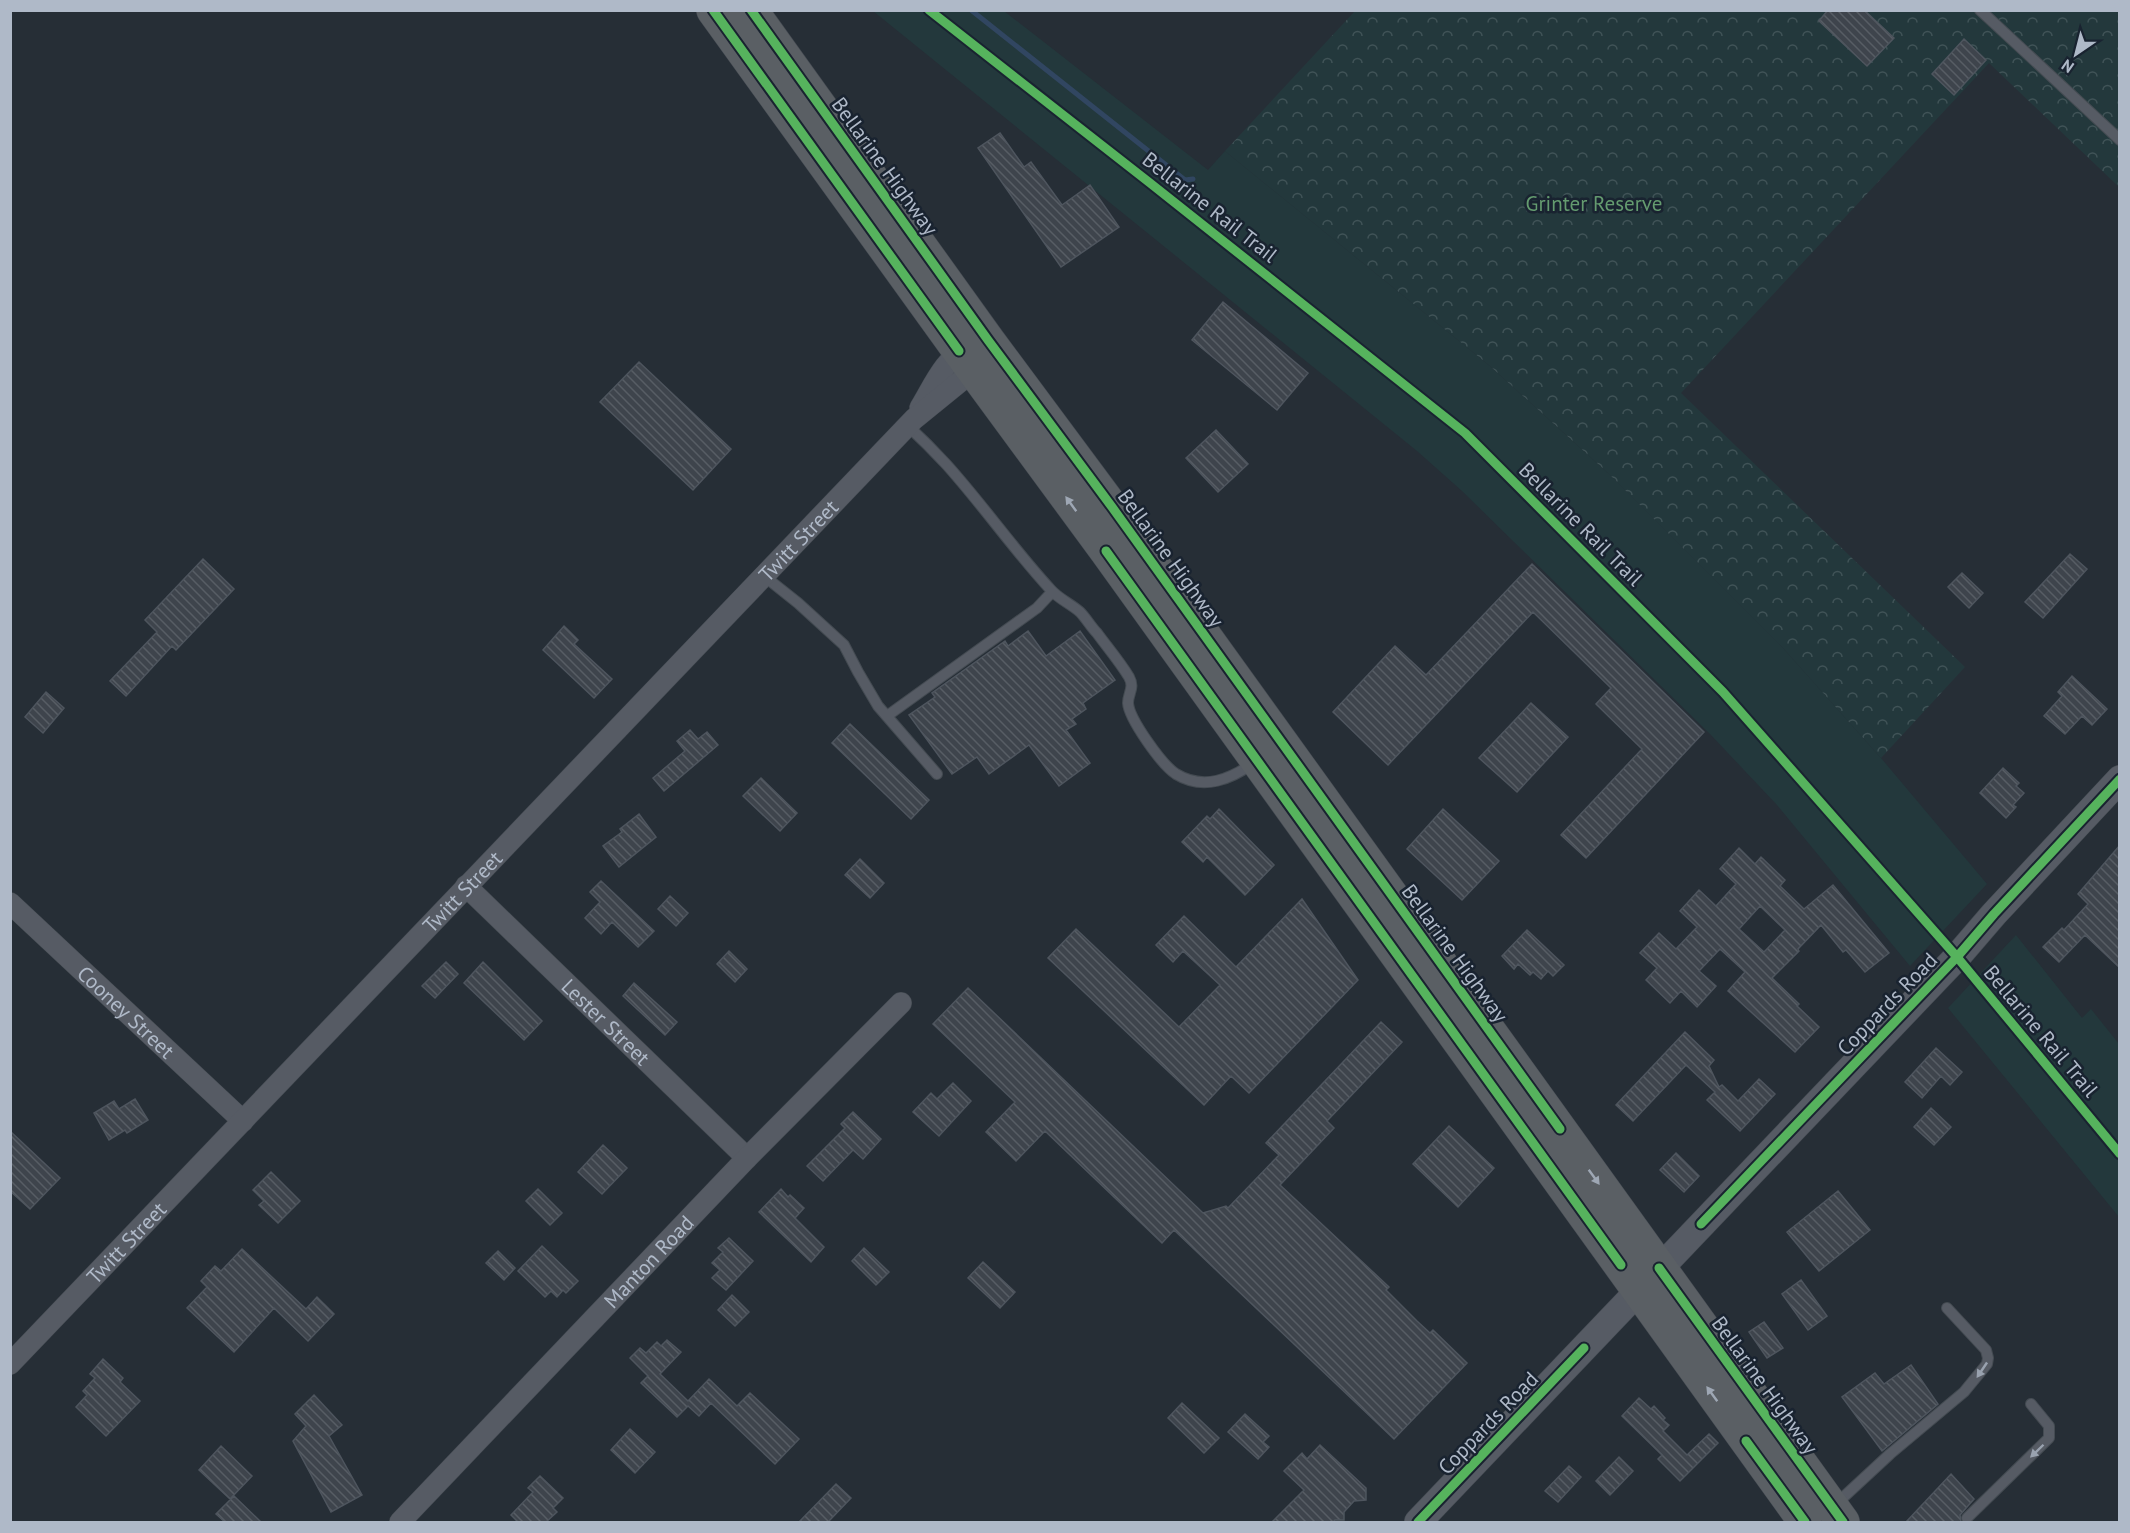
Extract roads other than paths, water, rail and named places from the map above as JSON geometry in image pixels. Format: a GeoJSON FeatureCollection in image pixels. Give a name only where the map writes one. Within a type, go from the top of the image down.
{"type":"FeatureCollection","features":[{"type":"Feature","properties":{"kind":"highway","name":"Bellarine Highway"},"geometry":{"type":"LineString","coordinates":[[713,10],[973,354],[1257,760],[1827,1518]]}},
{"type":"Feature","properties":{"kind":"highway","name":"Bellarine Highway"},"geometry":{"type":"LineString","coordinates":[[751,10],[973,354],[1125,526],[1649,1279]]}},
{"type":"Feature","properties":{"kind":"street","name":"Twitt Street"},"geometry":{"type":"LineString","coordinates":[[10,1364],[911,422],[973,354]]}},
{"type":"Feature","properties":{"kind":"street","name":"Coppards Road"},"geometry":{"type":"LineString","coordinates":[[1418,1522],[1957,957],[2120,779]]}},
{"type":"Feature","properties":{"kind":"street","name":"Lester Street"},"geometry":{"type":"LineString","coordinates":[[466,886],[747,1158]]}},
{"type":"Feature","properties":{"kind":"street","name":"Cooney Street"},"geometry":{"type":"LineString","coordinates":[[10,903],[243,1120]]}},
{"type":"Feature","properties":{"kind":"street","name":"Manton Road"},"geometry":{"type":"LineString","coordinates":[[400,1522],[747,1158],[901,1003]]}},
{"type":"Feature","properties":{"kind":"lane"},"geometry":{"type":"LineString","coordinates":[[1980,10],[2120,140]]}},
{"type":"Feature","properties":{"kind":"lane"},"geometry":{"type":"LineString","coordinates":[[911,422],[1052,592],[1081,613],[1124,669],[1131,681],[1132,689],[1128,703],[1130,710],[1165,766],[1177,775],[1209,783],[1225,780],[1238,774],[1257,760]]}},
{"type":"Feature","properties":{"kind":"lane"},"geometry":{"type":"LineString","coordinates":[[764,576],[844,645],[866,686],[887,716],[937,774]]}},
{"type":"Feature","properties":{"kind":"lane"},"geometry":{"type":"LineString","coordinates":[[887,716],[1037,608],[1052,592]]}},
{"type":"Feature","properties":{"kind":"lane"},"geometry":{"type":"LineString","coordinates":[[1827,1518],[1890,1454],[1964,1392],[1985,1369],[1988,1358],[1986,1350],[1947,1308]]}},
{"type":"Feature","properties":{"kind":"lane"},"geometry":{"type":"LineString","coordinates":[[1967,1518],[2049,1438],[2049,1426],[2031,1404]]}},
{"type":"Feature","properties":{"kind":"waterway"},"geometry":{"type":"LineString","coordinates":[[971,10],[1185,180],[1193,179]]}},
{"type":"Feature","properties":{"kind":"park label","name":"Grinter Reserve"},"geometry":{"type":"Point","coordinates":[1594,203]}}]}
